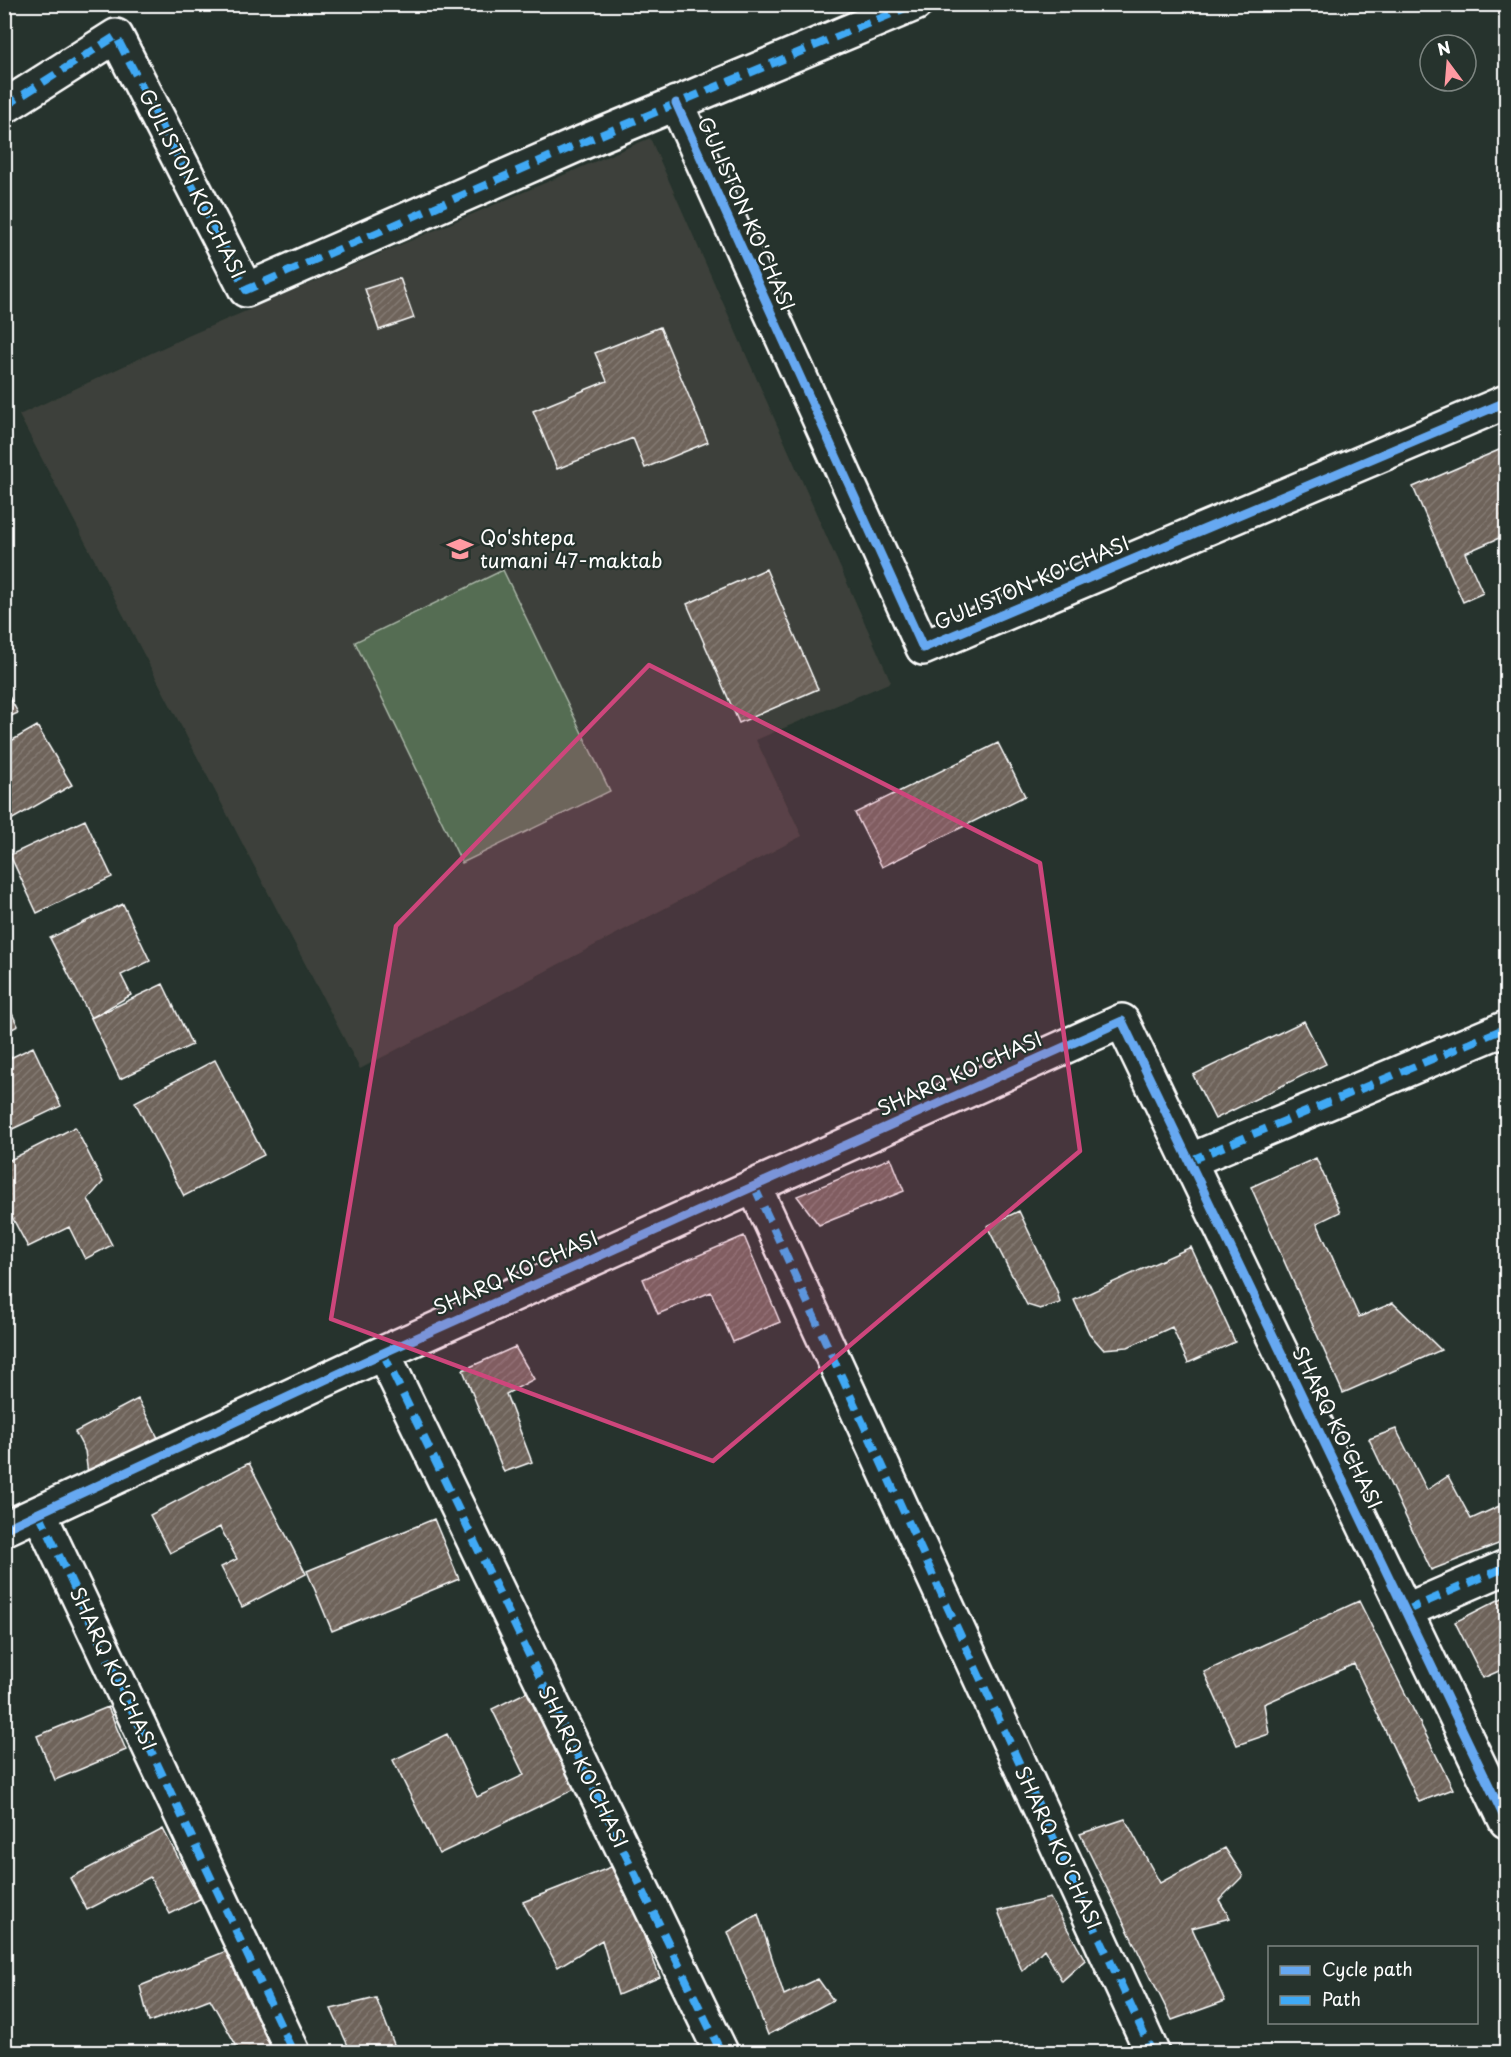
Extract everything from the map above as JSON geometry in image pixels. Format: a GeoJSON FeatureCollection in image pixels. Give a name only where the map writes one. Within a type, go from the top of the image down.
{"type":"FeatureCollection","features":[{"type":"Feature","properties":{"kind":"street","name":"GULISTON KO'CHASI"},"geometry":{"type":"LineString","coordinates":[[4,107],[116,36],[246,290],[676,103],[915,4]]}},
{"type":"Feature","properties":{"kind":"street","name":"GULISTON KO'CHASI"},"geometry":{"type":"LineString","coordinates":[[676,103],[923,648],[1506,402]]}},
{"type":"Feature","properties":{"kind":"street","name":"SHARQ KO'CHASI"},"geometry":{"type":"LineString","coordinates":[[4,1529],[383,1353],[1122,1021],[1506,1821]]}},
{"type":"Feature","properties":{"kind":"street"},"geometry":{"type":"LineString","coordinates":[[1189,1161],[1506,1028]]}},
{"type":"Feature","properties":{"kind":"street","name":"SHARQ KO'CHASI"},"geometry":{"type":"LineString","coordinates":[[754,1186],[1152,2052]]}},
{"type":"Feature","properties":{"kind":"street","name":"SHARQ KO'CHASI"},"geometry":{"type":"LineString","coordinates":[[383,1353],[721,2052]]}},
{"type":"Feature","properties":{"kind":"street","name":"SHARQ KO'CHASI"},"geometry":{"type":"LineString","coordinates":[[39,1513],[293,2052]]}},
{"type":"Feature","properties":{"kind":"street"},"geometry":{"type":"LineString","coordinates":[[1405,1611],[1506,1567]]}},
{"type":"Feature","properties":{"kind":"highlighted area"},"geometry":{"type":"Polygon","coordinates":[[[649,665],[1040,863],[1080,1151],[713,1461],[331,1319],[396,926],[649,665]]]}},
{"type":"Feature","properties":{"kind":"shaded area","name":"Qo'shtepa tumani 47-maktab"},"geometry":{"type":"Polygon","coordinates":[[[650,138],[891,682],[756,740],[802,836],[360,1069],[19,415],[190,335],[650,138]]]}},
{"type":"Feature","properties":{"kind":"green space"},"geometry":{"type":"Polygon","coordinates":[[[503,570],[610,791],[462,863],[355,642],[503,570]]]}},
{"type":"Feature","properties":{"kind":"building"},"geometry":{"type":"Polygon","coordinates":[[[400,278],[414,318],[379,330],[365,289],[400,278]]]}},
{"type":"Feature","properties":{"kind":"building"},"geometry":{"type":"Polygon","coordinates":[[[660,327],[708,442],[645,468],[633,438],[557,469],[533,411],[607,381],[595,353],[660,327]]]}},
{"type":"Feature","properties":{"kind":"building"},"geometry":{"type":"Polygon","coordinates":[[[1506,447],[1506,535],[1465,553],[1483,593],[1463,602],[1413,487],[1506,447]]]}},
{"type":"Feature","properties":{"kind":"building"},"geometry":{"type":"Polygon","coordinates":[[[766,569],[818,689],[739,723],[687,604],[766,569]]]}},
{"type":"Feature","properties":{"kind":"building"},"geometry":{"type":"Polygon","coordinates":[[[4,687],[18,713],[4,719],[4,687]]]}},
{"type":"Feature","properties":{"kind":"building"},"geometry":{"type":"Polygon","coordinates":[[[37,726],[72,785],[4,824],[4,745],[37,726]]]}},
{"type":"Feature","properties":{"kind":"building"},"geometry":{"type":"Polygon","coordinates":[[[998,743],[1025,796],[882,867],[855,813],[998,743]]]}},
{"type":"Feature","properties":{"kind":"building"},"geometry":{"type":"Polygon","coordinates":[[[85,820],[112,877],[37,913],[10,855],[85,820]]]}},
{"type":"Feature","properties":{"kind":"building"},"geometry":{"type":"Polygon","coordinates":[[[123,904],[150,961],[121,975],[131,995],[91,1018],[50,938],[123,904]]]}},
{"type":"Feature","properties":{"kind":"building"},"geometry":{"type":"Polygon","coordinates":[[[163,984],[192,1045],[120,1079],[91,1018],[163,984]]]}},
{"type":"Feature","properties":{"kind":"building"},"geometry":{"type":"Polygon","coordinates":[[[4,997],[18,1026],[4,1033],[4,997]]]}},
{"type":"Feature","properties":{"kind":"building"},"geometry":{"type":"Polygon","coordinates":[[[1304,1021],[1326,1064],[1215,1119],[1193,1075],[1304,1021]]]}},
{"type":"Feature","properties":{"kind":"building"},"geometry":{"type":"Polygon","coordinates":[[[33,1047],[61,1106],[4,1133],[4,1061],[33,1047]]]}},
{"type":"Feature","properties":{"kind":"building"},"geometry":{"type":"Polygon","coordinates":[[[215,1060],[264,1155],[184,1196],[135,1102],[215,1060]]]}},
{"type":"Feature","properties":{"kind":"building"},"geometry":{"type":"Polygon","coordinates":[[[75,1127],[103,1182],[88,1199],[112,1245],[85,1259],[69,1227],[28,1247],[4,1202],[4,1163],[75,1127]]]}},
{"type":"Feature","properties":{"kind":"building"},"geometry":{"type":"Polygon","coordinates":[[[891,1158],[904,1191],[819,1225],[797,1196],[891,1158]]]}},
{"type":"Feature","properties":{"kind":"building"},"geometry":{"type":"Polygon","coordinates":[[[1316,1158],[1340,1212],[1317,1223],[1359,1317],[1393,1303],[1441,1350],[1343,1393],[1251,1187],[1316,1158]]]}},
{"type":"Feature","properties":{"kind":"building"},"geometry":{"type":"Polygon","coordinates":[[[1019,1211],[1057,1291],[1060,1303],[1040,1309],[1027,1305],[987,1226],[1019,1211]]]}},
{"type":"Feature","properties":{"kind":"building"},"geometry":{"type":"Polygon","coordinates":[[[744,1236],[780,1322],[733,1342],[711,1292],[658,1314],[643,1279],[744,1236]]]}},
{"type":"Feature","properties":{"kind":"building"},"geometry":{"type":"Polygon","coordinates":[[[1191,1247],[1235,1342],[1188,1363],[1172,1327],[1128,1347],[1103,1349],[1089,1333],[1074,1300],[1191,1247]]]}},
{"type":"Feature","properties":{"kind":"building"},"geometry":{"type":"Polygon","coordinates":[[[515,1347],[534,1379],[506,1394],[532,1462],[504,1472],[463,1370],[515,1347]]]}},
{"type":"Feature","properties":{"kind":"building"},"geometry":{"type":"Polygon","coordinates":[[[138,1399],[158,1438],[88,1474],[85,1451],[75,1432],[138,1399]]]}},
{"type":"Feature","properties":{"kind":"building"},"geometry":{"type":"Polygon","coordinates":[[[1396,1429],[1427,1490],[1448,1476],[1471,1519],[1506,1503],[1506,1541],[1431,1570],[1369,1439],[1396,1429]]]}},
{"type":"Feature","properties":{"kind":"building"},"geometry":{"type":"Polygon","coordinates":[[[249,1463],[306,1574],[242,1607],[221,1567],[237,1559],[220,1527],[170,1553],[150,1515],[249,1463]]]}},
{"type":"Feature","properties":{"kind":"building"},"geometry":{"type":"Polygon","coordinates":[[[434,1519],[459,1579],[332,1631],[307,1571],[434,1519]]]}},
{"type":"Feature","properties":{"kind":"building"},"geometry":{"type":"Polygon","coordinates":[[[1506,1596],[1506,1668],[1483,1678],[1455,1622],[1506,1596]]]}},
{"type":"Feature","properties":{"kind":"building"},"geometry":{"type":"Polygon","coordinates":[[[1359,1601],[1453,1789],[1419,1802],[1354,1664],[1264,1704],[1269,1734],[1237,1745],[1204,1672],[1359,1601]]]}},
{"type":"Feature","properties":{"kind":"building"},"geometry":{"type":"Polygon","coordinates":[[[529,1691],[575,1789],[439,1854],[393,1760],[447,1734],[477,1797],[524,1775],[492,1709],[529,1691]]]}},
{"type":"Feature","properties":{"kind":"building"},"geometry":{"type":"Polygon","coordinates":[[[108,1707],[126,1750],[55,1780],[37,1736],[108,1707]]]}},
{"type":"Feature","properties":{"kind":"building"},"geometry":{"type":"Polygon","coordinates":[[[1125,1819],[1160,1883],[1225,1848],[1243,1876],[1219,1900],[1230,1918],[1192,1928],[1225,2001],[1172,2020],[1080,1834],[1125,1819]]]}},
{"type":"Feature","properties":{"kind":"building"},"geometry":{"type":"Polygon","coordinates":[[[163,1829],[200,1899],[170,1914],[150,1877],[87,1910],[70,1878],[163,1829]]]}},
{"type":"Feature","properties":{"kind":"building"},"geometry":{"type":"Polygon","coordinates":[[[616,1865],[660,1977],[618,1995],[602,1940],[558,1967],[523,1902],[616,1865]]]}},
{"type":"Feature","properties":{"kind":"building"},"geometry":{"type":"Polygon","coordinates":[[[1050,1898],[1085,1960],[1062,1981],[1044,1949],[1022,1971],[998,1911],[1050,1898]]]}},
{"type":"Feature","properties":{"kind":"building"},"geometry":{"type":"Polygon","coordinates":[[[758,1914],[784,1995],[818,1979],[833,2000],[768,2035],[728,1932],[758,1914]]]}},
{"type":"Feature","properties":{"kind":"building"},"geometry":{"type":"Polygon","coordinates":[[[229,1950],[274,2047],[262,2052],[240,2052],[210,1999],[149,2022],[140,1986],[229,1950]]]}},
{"type":"Feature","properties":{"kind":"building"},"geometry":{"type":"Polygon","coordinates":[[[376,1998],[397,2052],[351,2052],[331,2009],[376,1998]]]}},
{"type":"Feature","properties":{"kind":"marked path"},"geometry":{"type":"LineString","coordinates":[[4,107],[116,36],[246,290],[579,144],[915,4]]}},
{"type":"Feature","properties":{"kind":"marked path"},"geometry":{"type":"LineString","coordinates":[[1189,1161],[1506,1028]]}},
{"type":"Feature","properties":{"kind":"marked path"},"geometry":{"type":"LineString","coordinates":[[754,1186],[1152,2052]]}},
{"type":"Feature","properties":{"kind":"marked path"},"geometry":{"type":"LineString","coordinates":[[383,1353],[721,2052]]}},
{"type":"Feature","properties":{"kind":"marked path"},"geometry":{"type":"LineString","coordinates":[[39,1513],[293,2052]]}},
{"type":"Feature","properties":{"kind":"marked path"},"geometry":{"type":"LineString","coordinates":[[1405,1611],[1506,1567]]}},
{"type":"Feature","properties":{"kind":"cycle path"},"geometry":{"type":"LineString","coordinates":[[676,103],[923,648],[1506,402]]}},
{"type":"Feature","properties":{"kind":"cycle path"},"geometry":{"type":"LineString","coordinates":[[4,1529],[383,1353],[1122,1021],[1506,1821]]}},
{"type":"Feature","properties":{"kind":"place","name":"Qo'shtepa tumani 47-maktab"},"geometry":{"type":"Point","coordinates":[460,549]}}]}
